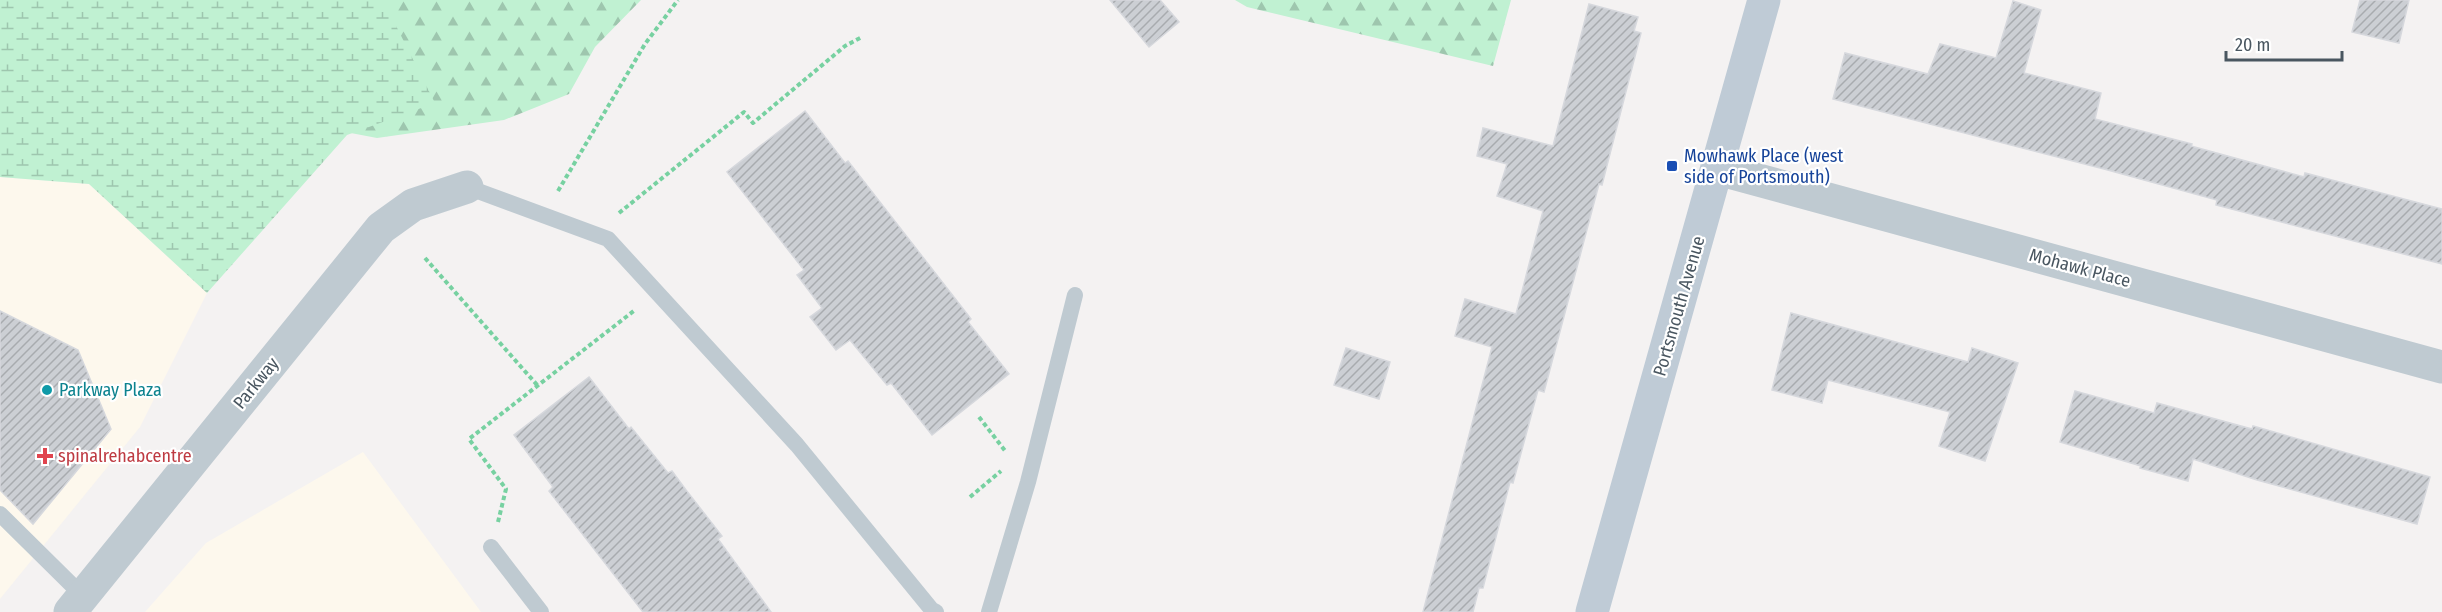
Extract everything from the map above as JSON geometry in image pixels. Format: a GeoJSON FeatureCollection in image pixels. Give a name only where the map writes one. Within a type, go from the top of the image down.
{"type":"FeatureCollection","features":[{"type":"Feature","properties":{"kind":"main road","name":"Portsmouth Avenue"},"geometry":{"type":"LineString","coordinates":[[1592,612],[1764,0]]}},
{"type":"Feature","properties":{"kind":"street","name":"Mohawk Place"},"geometry":{"type":"LineString","coordinates":[[1718,169],[2442,367]]}},
{"type":"Feature","properties":{"kind":"street","name":"Parkway"},"geometry":{"type":"LineString","coordinates":[[77,604],[381,228],[413,205],[466,187]]}},
{"type":"Feature","properties":{"kind":"lane"},"geometry":{"type":"LineString","coordinates":[[466,187],[608,239],[797,445],[936,612]]}},
{"type":"Feature","properties":{"kind":"lane"},"geometry":{"type":"LineString","coordinates":[[989,612],[1028,482],[1075,295]]}},
{"type":"Feature","properties":{"kind":"lane"},"geometry":{"type":"LineString","coordinates":[[0,514],[77,604]]}},
{"type":"Feature","properties":{"kind":"lane"},"geometry":{"type":"LineString","coordinates":[[491,547],[541,612]]}},
{"type":"Feature","properties":{"kind":"path"},"geometry":{"type":"LineString","coordinates":[[543,215],[645,44],[678,0]]}},
{"type":"Feature","properties":{"kind":"path"},"geometry":{"type":"LineString","coordinates":[[593,234],[744,112],[753,123],[845,46],[862,37]]}},
{"type":"Feature","properties":{"kind":"path"},"geometry":{"type":"LineString","coordinates":[[425,258],[538,386]]}},
{"type":"Feature","properties":{"kind":"path"},"geometry":{"type":"LineString","coordinates":[[491,547],[506,489],[469,439],[657,293]]}},
{"type":"Feature","properties":{"kind":"path"},"geometry":{"type":"LineString","coordinates":[[979,417],[1028,482]]}},
{"type":"Feature","properties":{"kind":"path"},"geometry":{"type":"LineString","coordinates":[[970,497],[1013,461]]}},
{"type":"Feature","properties":{"kind":"shaded area"},"geometry":{"type":"Polygon","coordinates":[[[0,177],[89,184],[207,293],[140,427],[0,599],[0,177]]]}},
{"type":"Feature","properties":{"kind":"shaded area"},"geometry":{"type":"Polygon","coordinates":[[[363,452],[481,612],[145,612],[206,543],[363,452]]]}},
{"type":"Feature","properties":{"kind":"green space"},"geometry":{"type":"Polygon","coordinates":[[[0,0],[383,0],[435,103],[347,135],[207,293],[89,184],[0,177],[0,0]]]}},
{"type":"Feature","properties":{"kind":"green space"},"geometry":{"type":"Polygon","coordinates":[[[307,0],[641,0],[595,47],[569,94],[504,120],[377,138],[314,126],[307,0]]]}},
{"type":"Feature","properties":{"kind":"green space"},"geometry":{"type":"Polygon","coordinates":[[[1235,0],[1511,0],[1493,66],[1247,7],[1235,0]]]}},
{"type":"Feature","properties":{"kind":"building"},"geometry":{"type":"Polygon","coordinates":[[[1110,0],[1160,0],[1179,22],[1149,47],[1110,0]]]}},
{"type":"Feature","properties":{"kind":"building"},"geometry":{"type":"Polygon","coordinates":[[[2360,0],[2409,0],[2399,43],[2352,32],[2360,0]]]}},
{"type":"Feature","properties":{"kind":"building"},"geometry":{"type":"Polygon","coordinates":[[[2013,1],[2041,10],[2024,73],[2101,93],[2095,119],[2192,144],[2191,146],[2304,177],[2305,173],[2442,209],[2442,264],[2216,205],[2217,200],[2104,169],[1833,99],[1845,53],[1928,74],[1940,44],[1996,58],[2013,1]]]}},
{"type":"Feature","properties":{"kind":"building"},"geometry":{"type":"Polygon","coordinates":[[[1589,4],[1638,17],[1634,31],[1641,33],[1602,185],[1599,184],[1544,392],[1538,390],[1513,483],[1510,482],[1483,588],[1479,588],[1473,612],[1423,612],[1492,347],[1455,336],[1465,299],[1516,314],[1543,211],[1497,196],[1507,164],[1477,156],[1483,128],[1553,146],[1589,4]]]}},
{"type":"Feature","properties":{"kind":"building"},"geometry":{"type":"Polygon","coordinates":[[[805,111],[845,163],[848,161],[971,319],[968,322],[1009,374],[932,435],[891,383],[887,385],[850,340],[836,350],[810,317],[822,308],[797,275],[804,270],[727,172],[805,111]]]}},
{"type":"Feature","properties":{"kind":"building","name":"Parkway Plaza"},"geometry":{"type":"Polygon","coordinates":[[[0,311],[78,350],[111,429],[33,524],[0,490],[0,311]]]}},
{"type":"Feature","properties":{"kind":"building"},"geometry":{"type":"Polygon","coordinates":[[[1791,313],[1968,362],[1972,348],[2018,363],[1985,461],[1939,446],[1950,412],[1828,380],[1822,403],[1772,390],[1791,313]]]}},
{"type":"Feature","properties":{"kind":"building"},"geometry":{"type":"Polygon","coordinates":[[[1346,348],[1390,362],[1379,399],[1334,385],[1346,348]]]}},
{"type":"Feature","properties":{"kind":"building"},"geometry":{"type":"Polygon","coordinates":[[[589,377],[629,429],[631,427],[668,473],[672,471],[722,536],[718,539],[771,612],[643,612],[549,491],[553,487],[514,435],[589,377]]]}},
{"type":"Feature","properties":{"kind":"building"},"geometry":{"type":"Polygon","coordinates":[[[2075,391],[2154,413],[2157,403],[2252,429],[2253,426],[2430,477],[2417,524],[2257,480],[2193,459],[2188,481],[2060,442],[2075,391]]]}},
{"type":"Feature","properties":{"kind":"place","name":"Mowhawk Place (west side of Portsmouth)"},"geometry":{"type":"Point","coordinates":[1672,166]}},
{"type":"Feature","properties":{"kind":"place","name":"Parkway Plaza"},"geometry":{"type":"Point","coordinates":[47,390]}},
{"type":"Feature","properties":{"kind":"place","name":"spinalrehabcentre"},"geometry":{"type":"Point","coordinates":[45,456]}}]}
